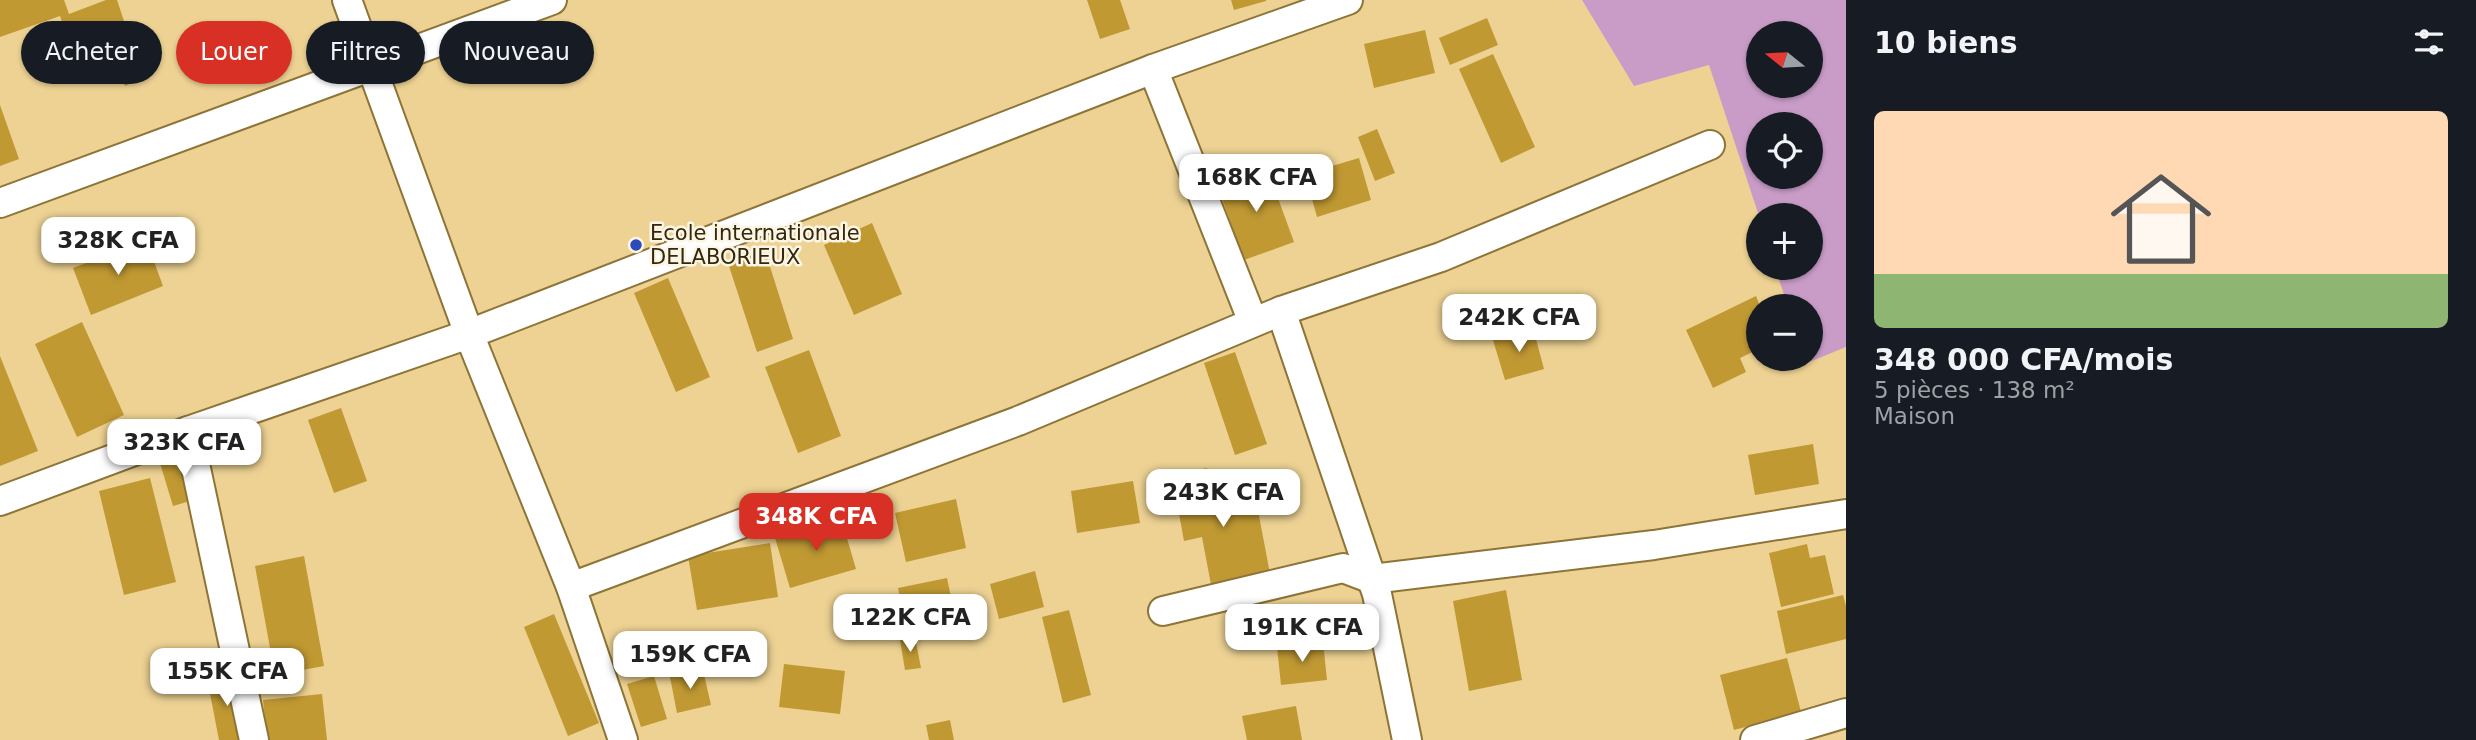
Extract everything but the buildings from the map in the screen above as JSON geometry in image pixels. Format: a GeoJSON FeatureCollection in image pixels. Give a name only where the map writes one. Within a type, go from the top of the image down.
{"type":"FeatureCollection","features":[{"type":"Feature","properties":{"kind":"street"},"geometry":{"type":"LineString","coordinates":[[347,0],[354,21]]}},
{"type":"Feature","properties":{"kind":"street"},"geometry":{"type":"LineString","coordinates":[[425,46],[552,0]]}},
{"type":"Feature","properties":{"kind":"street"},"geometry":{"type":"LineString","coordinates":[[0,501],[188,431],[469,334],[1153,69],[1348,0]]}},
{"type":"Feature","properties":{"kind":"street"},"geometry":{"type":"LineString","coordinates":[[1153,69],[1253,322]]}},
{"type":"Feature","properties":{"kind":"street"},"geometry":{"type":"LineString","coordinates":[[0,203],[321,84]]}},
{"type":"Feature","properties":{"kind":"street"},"geometry":{"type":"LineString","coordinates":[[377,84],[469,334],[571,587],[623,740]]}},
{"type":"Feature","properties":{"kind":"street"},"geometry":{"type":"LineString","coordinates":[[571,587],[1018,421],[1281,311],[1441,257],[1710,145]]}},
{"type":"Feature","properties":{"kind":"street"},"geometry":{"type":"LineString","coordinates":[[1281,311],[1372,579],[1407,740]]}},
{"type":"Feature","properties":{"kind":"street"},"geometry":{"type":"LineString","coordinates":[[188,431],[254,740]]}},
{"type":"Feature","properties":{"kind":"street"},"geometry":{"type":"LineString","coordinates":[[1163,611],[1343,569],[1372,579],[1654,545],[1846,514]]}},
{"type":"Feature","properties":{"kind":"street"},"geometry":{"type":"LineString","coordinates":[[1755,740],[1846,713]]}},
{"type":"Feature","properties":{"kind":"shaded area"},"geometry":{"type":"Polygon","coordinates":[[[1582,0],[1846,0],[1846,347],[1823,356],[1823,294],[1784,294],[1779,280],[1823,280],[1823,203],[1755,203],[1750,189],[1823,189],[1823,112],[1746,112],[1746,177],[1709,65],[1634,86],[1582,0]]]}},
{"type":"Feature","properties":{"kind":"place","name":"Ecole internationale DELABORIEUX"},"geometry":{"type":"Point","coordinates":[636,245]}}]}
